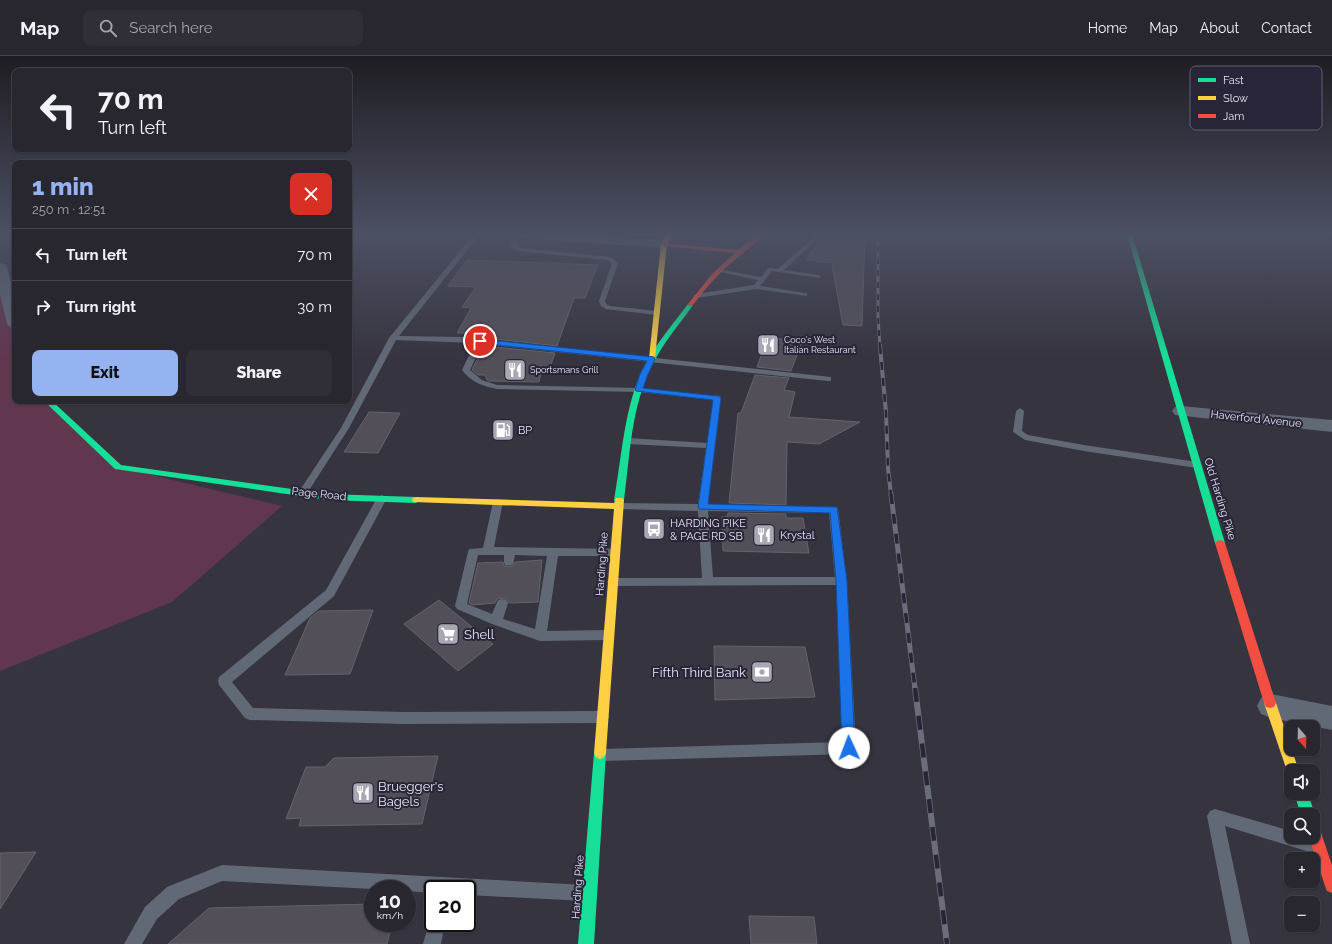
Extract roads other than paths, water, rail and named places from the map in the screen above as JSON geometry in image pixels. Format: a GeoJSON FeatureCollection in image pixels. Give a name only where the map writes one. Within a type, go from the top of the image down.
{"type":"FeatureCollection","features":[{"type":"Feature","properties":{"kind":"street"},"geometry":{"type":"LineString","coordinates":[[2,275],[12,313]]}},
{"type":"Feature","properties":{"kind":"street"},"geometry":{"type":"LineString","coordinates":[[652,359],[662,275]]}},
{"type":"Feature","properties":{"kind":"street","name":"Harding Pike"},"geometry":{"type":"LineString","coordinates":[[586,944],[618,506],[633,413],[644,374],[652,359],[696,296],[714,275]]}},
{"type":"Feature","properties":{"kind":"street","name":"Old Harding Pike"},"geometry":{"type":"LineString","coordinates":[[1141,275],[1197,465],[1271,706],[1291,764]]}},
{"type":"Feature","properties":{"kind":"street","name":"Page Road"},"geometry":{"type":"LineString","coordinates":[[51,404],[118,466],[328,496],[618,506]]}},
{"type":"Feature","properties":{"kind":"street","name":"Haverford Avenue"},"geometry":{"type":"LineString","coordinates":[[1181,411],[1332,426]]}},
{"type":"Feature","properties":{"kind":"street"},"geometry":{"type":"LineString","coordinates":[[1271,706],[1332,718]]}},
{"type":"Feature","properties":{"kind":"street"},"geometry":{"type":"LineString","coordinates":[[1318,844],[1332,886]]}},
{"type":"Feature","properties":{"kind":"lane"},"geometry":{"type":"LineString","coordinates":[[303,493],[345,428],[393,338],[444,275]]}},
{"type":"Feature","properties":{"kind":"lane"},"geometry":{"type":"LineString","coordinates":[[611,275],[602,302],[603,305],[608,308],[657,312]]}},
{"type":"Feature","properties":{"kind":"lane"},"geometry":{"type":"LineString","coordinates":[[742,275],[762,279]]}},
{"type":"Feature","properties":{"kind":"lane"},"geometry":{"type":"LineString","coordinates":[[756,287],[765,275]]}},
{"type":"Feature","properties":{"kind":"lane"},"geometry":{"type":"LineString","coordinates":[[809,275],[818,277]]}},
{"type":"Feature","properties":{"kind":"lane"},"geometry":{"type":"LineString","coordinates":[[696,296],[756,287],[805,295]]}},
{"type":"Feature","properties":{"kind":"lane"},"geometry":{"type":"LineString","coordinates":[[393,338],[463,339],[828,379]]}},
{"type":"Feature","properties":{"kind":"lane"},"geometry":{"type":"LineString","coordinates":[[480,341],[466,370],[473,379],[480,383],[497,387],[639,390],[717,398],[703,507],[708,582]]}},
{"type":"Feature","properties":{"kind":"lane"},"geometry":{"type":"LineString","coordinates":[[1020,411],[1017,432],[1026,437],[1084,448],[1197,465]]}},
{"type":"Feature","properties":{"kind":"lane"},"geometry":{"type":"LineString","coordinates":[[628,441],[711,446]]}},
{"type":"Feature","properties":{"kind":"lane"},"geometry":{"type":"LineString","coordinates":[[382,498],[330,593],[224,681],[250,714],[404,718],[603,717]]}},
{"type":"Feature","properties":{"kind":"lane"},"geometry":{"type":"LineString","coordinates":[[488,551],[498,502]]}},
{"type":"Feature","properties":{"kind":"lane"},"geometry":{"type":"LineString","coordinates":[[600,755],[849,748],[841,581],[834,510],[618,506]]}},
{"type":"Feature","properties":{"kind":"lane"},"geometry":{"type":"LineString","coordinates":[[609,635],[540,636],[496,621],[461,606],[473,552],[488,551],[510,557],[552,552],[615,552]]}},
{"type":"Feature","properties":{"kind":"lane"},"geometry":{"type":"LineString","coordinates":[[540,636],[552,552]]}},
{"type":"Feature","properties":{"kind":"lane"},"geometry":{"type":"LineString","coordinates":[[613,582],[841,581]]}},
{"type":"Feature","properties":{"kind":"lane"},"geometry":{"type":"LineString","coordinates":[[496,621],[502,603]]}},
{"type":"Feature","properties":{"kind":"lane"},"geometry":{"type":"LineString","coordinates":[[1241,944],[1215,816],[1319,847]]}},
{"type":"Feature","properties":{"kind":"lane"},"geometry":{"type":"LineString","coordinates":[[133,944],[151,913],[173,893],[222,873],[424,886]]}},
{"type":"Feature","properties":{"kind":"lane"},"geometry":{"type":"LineString","coordinates":[[476,888],[590,893]]}},
{"type":"Feature","properties":{"kind":"lane"},"geometry":{"type":"LineString","coordinates":[[432,944],[435,932]]}},
{"type":"Feature","properties":{"kind":"railway"},"geometry":{"type":"LineString","coordinates":[[878,275],[880,347]]}},
{"type":"Feature","properties":{"kind":"railway"},"geometry":{"type":"LineString","coordinates":[[880,346],[891,495]]}},
{"type":"Feature","properties":{"kind":"railway"},"geometry":{"type":"LineString","coordinates":[[891,494],[915,689]]}},
{"type":"Feature","properties":{"kind":"railway"},"geometry":{"type":"LineString","coordinates":[[915,688],[947,944]]}},
{"type":"Feature","properties":{"kind":"place","name":"Coco's West Italian Restaurant"},"geometry":{"type":"Point","coordinates":[768,345]}},
{"type":"Feature","properties":{"kind":"place","name":"Sportsmans Grill"},"geometry":{"type":"Point","coordinates":[515,370]}},
{"type":"Feature","properties":{"kind":"place","name":"BP"},"geometry":{"type":"Point","coordinates":[503,430]}},
{"type":"Feature","properties":{"kind":"place","name":"HARDING PIKE & PAGE RD SB"},"geometry":{"type":"Point","coordinates":[654,529]}},
{"type":"Feature","properties":{"kind":"place","name":"Krystal"},"geometry":{"type":"Point","coordinates":[764,535]}},
{"type":"Feature","properties":{"kind":"place","name":"Shell"},"geometry":{"type":"Point","coordinates":[448,634]}},
{"type":"Feature","properties":{"kind":"place","name":"Fifth Third Bank"},"geometry":{"type":"Point","coordinates":[762,672]}},
{"type":"Feature","properties":{"kind":"place","name":"Bruegger's Bagels"},"geometry":{"type":"Point","coordinates":[363,793]}}]}
